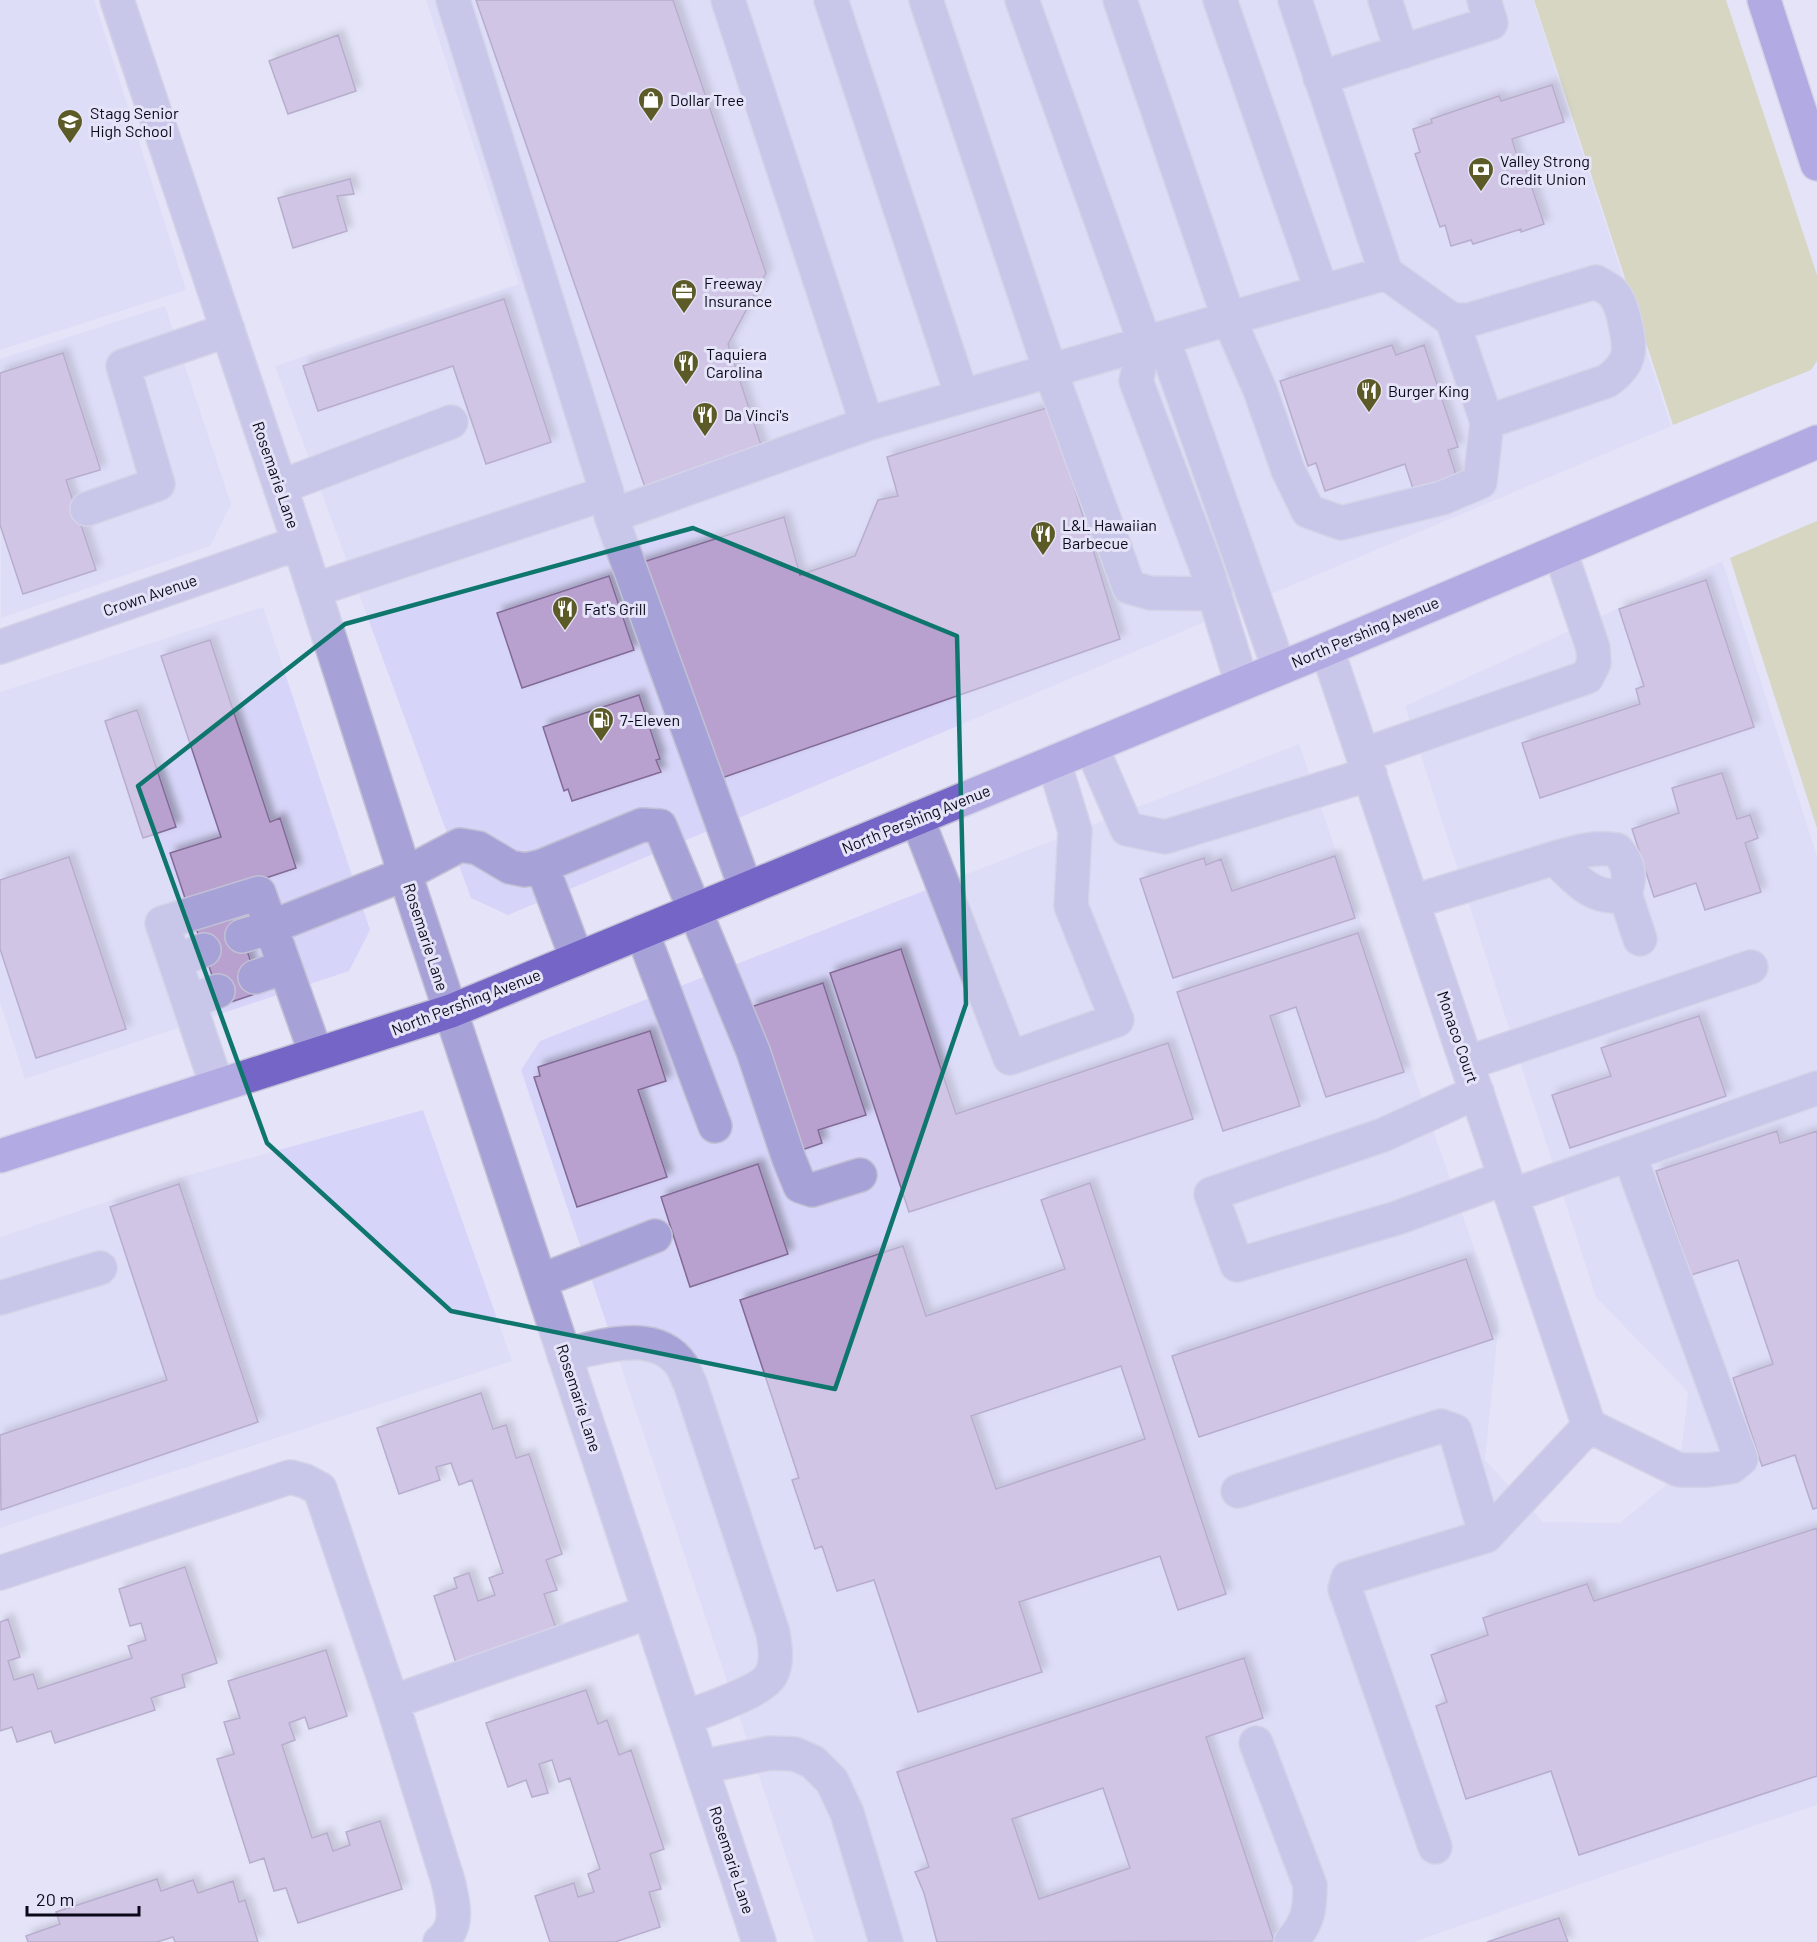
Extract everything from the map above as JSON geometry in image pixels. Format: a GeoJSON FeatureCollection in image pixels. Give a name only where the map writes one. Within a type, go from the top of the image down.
{"type":"FeatureCollection","features":[{"type":"Feature","properties":{"kind":"main road"},"geometry":{"type":"LineString","coordinates":[[1764,0],[1817,164]]}},
{"type":"Feature","properties":{"kind":"main road","name":"North Pershing Avenue"},"geometry":{"type":"LineString","coordinates":[[0,1156],[451,1011],[1327,649],[1817,442]]}},
{"type":"Feature","properties":{"kind":"street","name":"Rosemarie Lane"},"geometry":{"type":"LineString","coordinates":[[117,0],[299,543],[405,874],[759,1942]]}},
{"type":"Feature","properties":{"kind":"street"},"geometry":{"type":"LineString","coordinates":[[453,0],[609,505],[746,889]]}},
{"type":"Feature","properties":{"kind":"street"},"geometry":{"type":"LineString","coordinates":[[728,0],[867,424]]}},
{"type":"Feature","properties":{"kind":"street"},"geometry":{"type":"LineString","coordinates":[[831,0],[962,396]]}},
{"type":"Feature","properties":{"kind":"street"},"geometry":{"type":"LineString","coordinates":[[926,0],[1050,370],[1128,587],[1150,593],[1215,594]]}},
{"type":"Feature","properties":{"kind":"street"},"geometry":{"type":"LineString","coordinates":[[1022,0],[1145,343],[1136,381],[1205,564],[1242,684]]}},
{"type":"Feature","properties":{"kind":"street"},"geometry":{"type":"LineString","coordinates":[[1120,0],[1229,319],[1260,390],[1288,470],[1308,510],[1341,523],[1443,498],[1480,482],[1487,422],[1452,320]]}},
{"type":"Feature","properties":{"kind":"street"},"geometry":{"type":"LineString","coordinates":[[1220,0],[1322,292]]}},
{"type":"Feature","properties":{"kind":"street"},"geometry":{"type":"LineString","coordinates":[[1295,0],[1386,273],[1452,320],[1469,320],[1596,282],[1610,291],[1617,299],[1630,347],[1620,372],[1607,381],[1487,422]]}},
{"type":"Feature","properties":{"kind":"street"},"geometry":{"type":"LineString","coordinates":[[1385,0],[1402,52]]}},
{"type":"Feature","properties":{"kind":"street"},"geometry":{"type":"LineString","coordinates":[[1320,78],[1491,23],[1484,0]]}},
{"type":"Feature","properties":{"kind":"street"},"geometry":{"type":"LineString","coordinates":[[314,590],[609,505],[867,424],[1386,273]]}},
{"type":"Feature","properties":{"kind":"street"},"geometry":{"type":"LineString","coordinates":[[87,509],[158,484],[123,366],[228,330]]}},
{"type":"Feature","properties":{"kind":"street"},"geometry":{"type":"LineString","coordinates":[[1145,343],[1170,358],[1279,668]]}},
{"type":"Feature","properties":{"kind":"street"},"geometry":{"type":"LineString","coordinates":[[280,487],[451,422]]}},
{"type":"Feature","properties":{"kind":"street","name":"Crown Avenue"},"geometry":{"type":"LineString","coordinates":[[0,647],[299,543]]}},
{"type":"Feature","properties":{"kind":"street"},"geometry":{"type":"LineString","coordinates":[[1091,746],[1126,829],[1165,837],[1366,765],[1587,676],[1594,663],[1593,648],[1560,551]]}},
{"type":"Feature","properties":{"kind":"street","name":"Monaco Court"},"geometry":{"type":"LineString","coordinates":[[1327,649],[1589,1426]]}},
{"type":"Feature","properties":{"kind":"street"},"geometry":{"type":"LineString","coordinates":[[917,818],[1010,1058],[1117,1020],[1071,906],[1075,831],[1054,762]]}},
{"type":"Feature","properties":{"kind":"street"},"geometry":{"type":"LineString","coordinates":[[256,932],[405,874],[460,845],[478,848],[510,867],[525,870],[542,866],[642,825],[660,826],[753,1051],[800,1186],[812,1190],[860,1175]]}},
{"type":"Feature","properties":{"kind":"street"},"geometry":{"type":"LineString","coordinates":[[1412,902],[1555,858],[1600,847],[1617,850],[1626,861],[1630,880],[1625,894],[1640,939]]}},
{"type":"Feature","properties":{"kind":"street"},"geometry":{"type":"LineString","coordinates":[[1555,858],[1580,883],[1597,893],[1612,897],[1625,894]]}},
{"type":"Feature","properties":{"kind":"street"},"geometry":{"type":"LineString","coordinates":[[542,866],[577,959]]}},
{"type":"Feature","properties":{"kind":"street"},"geometry":{"type":"LineString","coordinates":[[218,1086],[203,997],[189,956],[162,923],[260,893],[256,932],[270,972],[316,1054]]}},
{"type":"Feature","properties":{"kind":"street"},"geometry":{"type":"LineString","coordinates":[[642,932],[715,1126]]}},
{"type":"Feature","properties":{"kind":"street"},"geometry":{"type":"LineString","coordinates":[[1751,967],[1472,1077],[1383,1135],[1211,1194],[1238,1265],[1396,1218],[1629,1154],[1817,1088]]}},
{"type":"Feature","properties":{"kind":"street"},"geometry":{"type":"LineString","coordinates":[[1435,1847],[1345,1589],[1348,1578],[1486,1536],[1589,1426],[1679,1470],[1731,1467],[1741,1460],[1629,1154]]}},
{"type":"Feature","properties":{"kind":"street"},"geometry":{"type":"LineString","coordinates":[[540,1281],[655,1236]]}},
{"type":"Feature","properties":{"kind":"street"},"geometry":{"type":"LineString","coordinates":[[0,1298],[100,1268]]}},
{"type":"Feature","properties":{"kind":"street"},"geometry":{"type":"LineString","coordinates":[[564,1355],[624,1342],[654,1345],[669,1353],[682,1366],[690,1383],[776,1647],[775,1664],[770,1677],[759,1688],[685,1718]]}},
{"type":"Feature","properties":{"kind":"street"},"geometry":{"type":"LineString","coordinates":[[1238,1491],[1441,1426],[1455,1431],[1486,1536]]}},
{"type":"Feature","properties":{"kind":"street"},"geometry":{"type":"LineString","coordinates":[[0,1573],[290,1477],[305,1481],[320,1489],[392,1702],[448,1881],[453,1906],[449,1935],[440,1942]]}},
{"type":"Feature","properties":{"kind":"street"},"geometry":{"type":"LineString","coordinates":[[392,1702],[649,1611]]}},
{"type":"Feature","properties":{"kind":"street"},"geometry":{"type":"LineString","coordinates":[[1256,1743],[1310,1885],[1310,1903],[1306,1922],[1291,1942]]}},
{"type":"Feature","properties":{"kind":"street"},"geometry":{"type":"LineString","coordinates":[[701,1767],[771,1753],[795,1754],[813,1762],[832,1781],[847,1813],[886,1942]]}},
{"type":"Feature","properties":{"kind":"highlighted area"},"geometry":{"type":"Polygon","coordinates":[[[693,528],[957,636],[966,1004],[835,1389],[451,1311],[267,1143],[138,786],[345,624],[693,528]]]}},
{"type":"Feature","properties":{"kind":"shaded area","name":"Stagg Senior High School"},"geometry":{"type":"Polygon","coordinates":[[[0,0],[94,0],[186,290],[0,350],[0,0]]]}},
{"type":"Feature","properties":{"kind":"shaded area"},"geometry":{"type":"Polygon","coordinates":[[[426,0],[1533,0],[1671,426],[508,915],[471,898],[275,366],[519,284],[426,0]]]}},
{"type":"Feature","properties":{"kind":"shaded area"},"geometry":{"type":"Polygon","coordinates":[[[165,306],[231,504],[210,546],[1,618],[0,359],[165,306]]]}},
{"type":"Feature","properties":{"kind":"shaded area"},"geometry":{"type":"Polygon","coordinates":[[[1722,561],[1817,856],[1817,1805],[1413,1942],[815,1942],[521,1070],[540,1041],[1299,744],[1499,1320],[1485,1460],[1543,1522],[1620,1523],[1679,1474],[1688,1392],[1596,1297],[1405,706],[1722,561]]]}},
{"type":"Feature","properties":{"kind":"shaded area"},"geometry":{"type":"Polygon","coordinates":[[[263,607],[370,930],[349,971],[25,1079],[0,1002],[0,692],[263,607]]]}},
{"type":"Feature","properties":{"kind":"shaded area"},"geometry":{"type":"Polygon","coordinates":[[[423,1110],[512,1361],[0,1528],[0,1237],[182,1177],[423,1110]]]}},
{"type":"Feature","properties":{"kind":"green space"},"geometry":{"type":"Polygon","coordinates":[[[1534,0],[1726,0],[1817,275],[1817,361],[1811,370],[1673,425],[1534,0]]]}},
{"type":"Feature","properties":{"kind":"green space"},"geometry":{"type":"Polygon","coordinates":[[[1817,521],[1817,828],[1730,558],[1817,521]]]}},
{"type":"Feature","properties":{"kind":"building"},"geometry":{"type":"Polygon","coordinates":[[[476,0],[673,0],[766,273],[728,344],[763,451],[646,490],[476,0]]]}},
{"type":"Feature","properties":{"kind":"building"},"geometry":{"type":"Polygon","coordinates":[[[338,35],[356,91],[288,114],[269,61],[338,35]]]}},
{"type":"Feature","properties":{"kind":"building","name":"Valley Strong Credit Union"},"geometry":{"type":"Polygon","coordinates":[[[1552,85],[1564,122],[1512,139],[1519,163],[1523,161],[1544,224],[1473,244],[1471,240],[1451,246],[1445,225],[1440,227],[1415,154],[1420,152],[1413,129],[1432,123],[1431,119],[1499,96],[1501,101],[1552,85]]]}},
{"type":"Feature","properties":{"kind":"building"},"geometry":{"type":"Polygon","coordinates":[[[350,179],[354,194],[337,196],[347,231],[293,248],[278,198],[350,179]]]}},
{"type":"Feature","properties":{"kind":"building"},"geometry":{"type":"Polygon","coordinates":[[[504,299],[551,442],[486,464],[453,366],[318,411],[303,366],[504,299]]]}},
{"type":"Feature","properties":{"kind":"building","name":"Burger King"},"geometry":{"type":"Polygon","coordinates":[[[1392,345],[1396,355],[1424,345],[1458,447],[1448,450],[1460,487],[1417,501],[1405,464],[1325,491],[1316,463],[1308,466],[1280,381],[1392,345]]]}},
{"type":"Feature","properties":{"kind":"building"},"geometry":{"type":"Polygon","coordinates":[[[63,353],[100,468],[100,470],[66,480],[96,570],[23,594],[0,525],[0,373],[63,353]]]}},
{"type":"Feature","properties":{"kind":"building"},"geometry":{"type":"Polygon","coordinates":[[[1050,407],[1120,639],[713,781],[637,564],[784,517],[800,575],[855,556],[878,500],[898,496],[887,457],[1050,407]]]}},
{"type":"Feature","properties":{"kind":"building","name":"Fat's Grill"},"geometry":{"type":"Polygon","coordinates":[[[609,576],[634,650],[522,688],[497,613],[609,576]]]}},
{"type":"Feature","properties":{"kind":"building"},"geometry":{"type":"Polygon","coordinates":[[[1706,580],[1754,727],[1540,798],[1522,743],[1640,704],[1636,689],[1644,686],[1619,609],[1706,580]]]}},
{"type":"Feature","properties":{"kind":"building"},"geometry":{"type":"Polygon","coordinates":[[[210,640],[270,822],[280,818],[296,868],[187,904],[170,853],[221,837],[161,656],[210,640]]]}},
{"type":"Feature","properties":{"kind":"building","name":"7-Eleven"},"geometry":{"type":"Polygon","coordinates":[[[639,695],[660,759],[656,760],[661,772],[572,801],[568,789],[564,791],[543,727],[639,695]]]}},
{"type":"Feature","properties":{"kind":"building"},"geometry":{"type":"Polygon","coordinates":[[[137,710],[176,827],[143,838],[105,721],[137,710]]]}},
{"type":"Feature","properties":{"kind":"building"},"geometry":{"type":"Polygon","coordinates":[[[1722,773],[1737,819],[1750,815],[1758,838],[1745,843],[1761,892],[1705,910],[1696,883],[1654,897],[1632,829],[1679,813],[1672,788],[1722,773]]]}},
{"type":"Feature","properties":{"kind":"building"},"geometry":{"type":"Polygon","coordinates":[[[1335,856],[1355,918],[1173,978],[1140,879],[1204,858],[1206,865],[1221,859],[1232,891],[1335,856]]]}},
{"type":"Feature","properties":{"kind":"building"},"geometry":{"type":"Polygon","coordinates":[[[69,857],[126,1029],[36,1058],[0,949],[0,880],[69,857]]]}},
{"type":"Feature","properties":{"kind":"building"},"geometry":{"type":"Polygon","coordinates":[[[234,912],[261,992],[222,1005],[195,925],[234,912]]]}},
{"type":"Feature","properties":{"kind":"building"},"geometry":{"type":"Polygon","coordinates":[[[1358,933],[1404,1072],[1326,1097],[1296,1007],[1270,1016],[1300,1106],[1223,1131],[1177,992],[1358,933]]]}},
{"type":"Feature","properties":{"kind":"building"},"geometry":{"type":"Polygon","coordinates":[[[901,949],[956,1114],[1168,1043],[1193,1119],[909,1212],[830,973],[901,949]]]}},
{"type":"Feature","properties":{"kind":"building"},"geometry":{"type":"Polygon","coordinates":[[[823,983],[866,1115],[818,1130],[822,1143],[799,1151],[751,1007],[823,983]]]}},
{"type":"Feature","properties":{"kind":"building"},"geometry":{"type":"Polygon","coordinates":[[[1699,1016],[1726,1096],[1570,1148],[1552,1095],[1611,1076],[1601,1048],[1699,1016]]]}},
{"type":"Feature","properties":{"kind":"building"},"geometry":{"type":"Polygon","coordinates":[[[650,1031],[666,1081],[638,1090],[667,1177],[577,1207],[534,1077],[540,1076],[538,1067],[650,1031]]]}},
{"type":"Feature","properties":{"kind":"building"},"geometry":{"type":"Polygon","coordinates":[[[1777,1131],[1780,1143],[1817,1131],[1817,1508],[1813,1509],[1795,1455],[1762,1466],[1733,1378],[1773,1364],[1738,1260],[1691,1275],[1656,1171],[1777,1131]]]}},
{"type":"Feature","properties":{"kind":"building"},"geometry":{"type":"Polygon","coordinates":[[[758,1164],[788,1254],[690,1287],[661,1197],[758,1164]]]}},
{"type":"Feature","properties":{"kind":"building"},"geometry":{"type":"Polygon","coordinates":[[[1090,1183],[1226,1594],[1178,1610],[1160,1556],[1019,1602],[1042,1672],[918,1712],[874,1580],[837,1591],[822,1546],[815,1549],[792,1480],[799,1478],[740,1300],[903,1246],[926,1316],[1065,1269],[1041,1200],[1090,1183]],[[1121,1366],[971,1416],[996,1489],[1145,1439],[1121,1366]]]}},
{"type":"Feature","properties":{"kind":"building"},"geometry":{"type":"Polygon","coordinates":[[[179,1184],[258,1422],[1,1510],[0,1435],[167,1380],[110,1207],[179,1184]]]}},
{"type":"Feature","properties":{"kind":"building"},"geometry":{"type":"Polygon","coordinates":[[[1466,1259],[1493,1339],[1199,1437],[1172,1356],[1466,1259]]]}},
{"type":"Feature","properties":{"kind":"building"},"geometry":{"type":"Polygon","coordinates":[[[481,1393],[493,1429],[506,1425],[516,1458],[529,1454],[562,1554],[546,1560],[557,1590],[544,1594],[557,1631],[458,1669],[434,1596],[457,1588],[454,1578],[469,1573],[478,1601],[495,1595],[489,1578],[503,1573],[472,1480],[459,1485],[451,1463],[436,1467],[440,1480],[399,1494],[377,1428],[481,1393]]]}},
{"type":"Feature","properties":{"kind":"building"},"geometry":{"type":"Polygon","coordinates":[[[1817,1528],[1817,1776],[1579,1855],[1551,1771],[1466,1799],[1436,1706],[1447,1702],[1431,1655],[1488,1635],[1483,1618],[1587,1584],[1594,1601],[1817,1528]]]}},
{"type":"Feature","properties":{"kind":"building"},"geometry":{"type":"Polygon","coordinates":[[[185,1567],[217,1663],[182,1675],[185,1687],[151,1698],[155,1710],[55,1743],[51,1731],[17,1742],[12,1727],[0,1731],[0,1622],[8,1619],[20,1657],[8,1661],[14,1680],[33,1674],[38,1689],[132,1658],[128,1646],[146,1640],[141,1623],[130,1626],[119,1589],[185,1567]]]}},
{"type":"Feature","properties":{"kind":"building"},"geometry":{"type":"Polygon","coordinates":[[[326,1650],[347,1716],[309,1729],[305,1717],[289,1723],[295,1740],[282,1745],[312,1838],[327,1833],[333,1851],[350,1845],[346,1832],[380,1821],[402,1889],[298,1923],[286,1888],[274,1891],[264,1858],[250,1863],[217,1759],[234,1754],[224,1722],[240,1718],[228,1681],[326,1650]]]}},
{"type":"Feature","properties":{"kind":"building"},"geometry":{"type":"Polygon","coordinates":[[[1244,1658],[1263,1718],[1206,1737],[1274,1941],[937,1942],[924,1893],[915,1872],[929,1867],[897,1772],[1244,1658]],[[1103,1788],[1012,1819],[1039,1899],[1130,1868],[1103,1788]]]}},
{"type":"Feature","properties":{"kind":"building"},"geometry":{"type":"Polygon","coordinates":[[[586,1690],[598,1724],[607,1720],[619,1755],[631,1750],[664,1849],[650,1854],[661,1889],[649,1892],[660,1927],[615,1942],[550,1942],[535,1896],[574,1883],[578,1897],[594,1892],[588,1874],[600,1869],[570,1778],[559,1782],[552,1760],[539,1764],[548,1793],[532,1797],[526,1780],[508,1787],[486,1723],[586,1690]]]}},
{"type":"Feature","properties":{"kind":"building"},"geometry":{"type":"Polygon","coordinates":[[[157,1879],[161,1891],[193,1880],[198,1893],[233,1881],[239,1902],[245,1900],[258,1942],[175,1942],[173,1937],[157,1942],[28,1942],[26,1936],[60,1924],[56,1912],[157,1879]]]}},
{"type":"Feature","properties":{"kind":"building"},"geometry":{"type":"Polygon","coordinates":[[[1559,1918],[1568,1942],[1487,1942],[1559,1918]]]}},
{"type":"Feature","properties":{"kind":"place","name":"Dollar Tree"},"geometry":{"type":"Point","coordinates":[651,123]}},
{"type":"Feature","properties":{"kind":"place","name":"Stagg Senior High School"},"geometry":{"type":"Point","coordinates":[70,145]}},
{"type":"Feature","properties":{"kind":"place","name":"Valley Strong Credit Union"},"geometry":{"type":"Point","coordinates":[1481,193]}},
{"type":"Feature","properties":{"kind":"place","name":"Freeway Insurance"},"geometry":{"type":"Point","coordinates":[684,315]}},
{"type":"Feature","properties":{"kind":"place","name":"Taquiera Carolina"},"geometry":{"type":"Point","coordinates":[686,386]}},
{"type":"Feature","properties":{"kind":"place","name":"Burger King"},"geometry":{"type":"Point","coordinates":[1369,414]}},
{"type":"Feature","properties":{"kind":"place","name":"Da Vinci's"},"geometry":{"type":"Point","coordinates":[705,438]}},
{"type":"Feature","properties":{"kind":"place","name":"L&L Hawaiian Barbecue"},"geometry":{"type":"Point","coordinates":[1043,557]}},
{"type":"Feature","properties":{"kind":"place","name":"Fat's Grill"},"geometry":{"type":"Point","coordinates":[565,632]}},
{"type":"Feature","properties":{"kind":"place","name":"7-Eleven"},"geometry":{"type":"Point","coordinates":[601,743]}}]}
